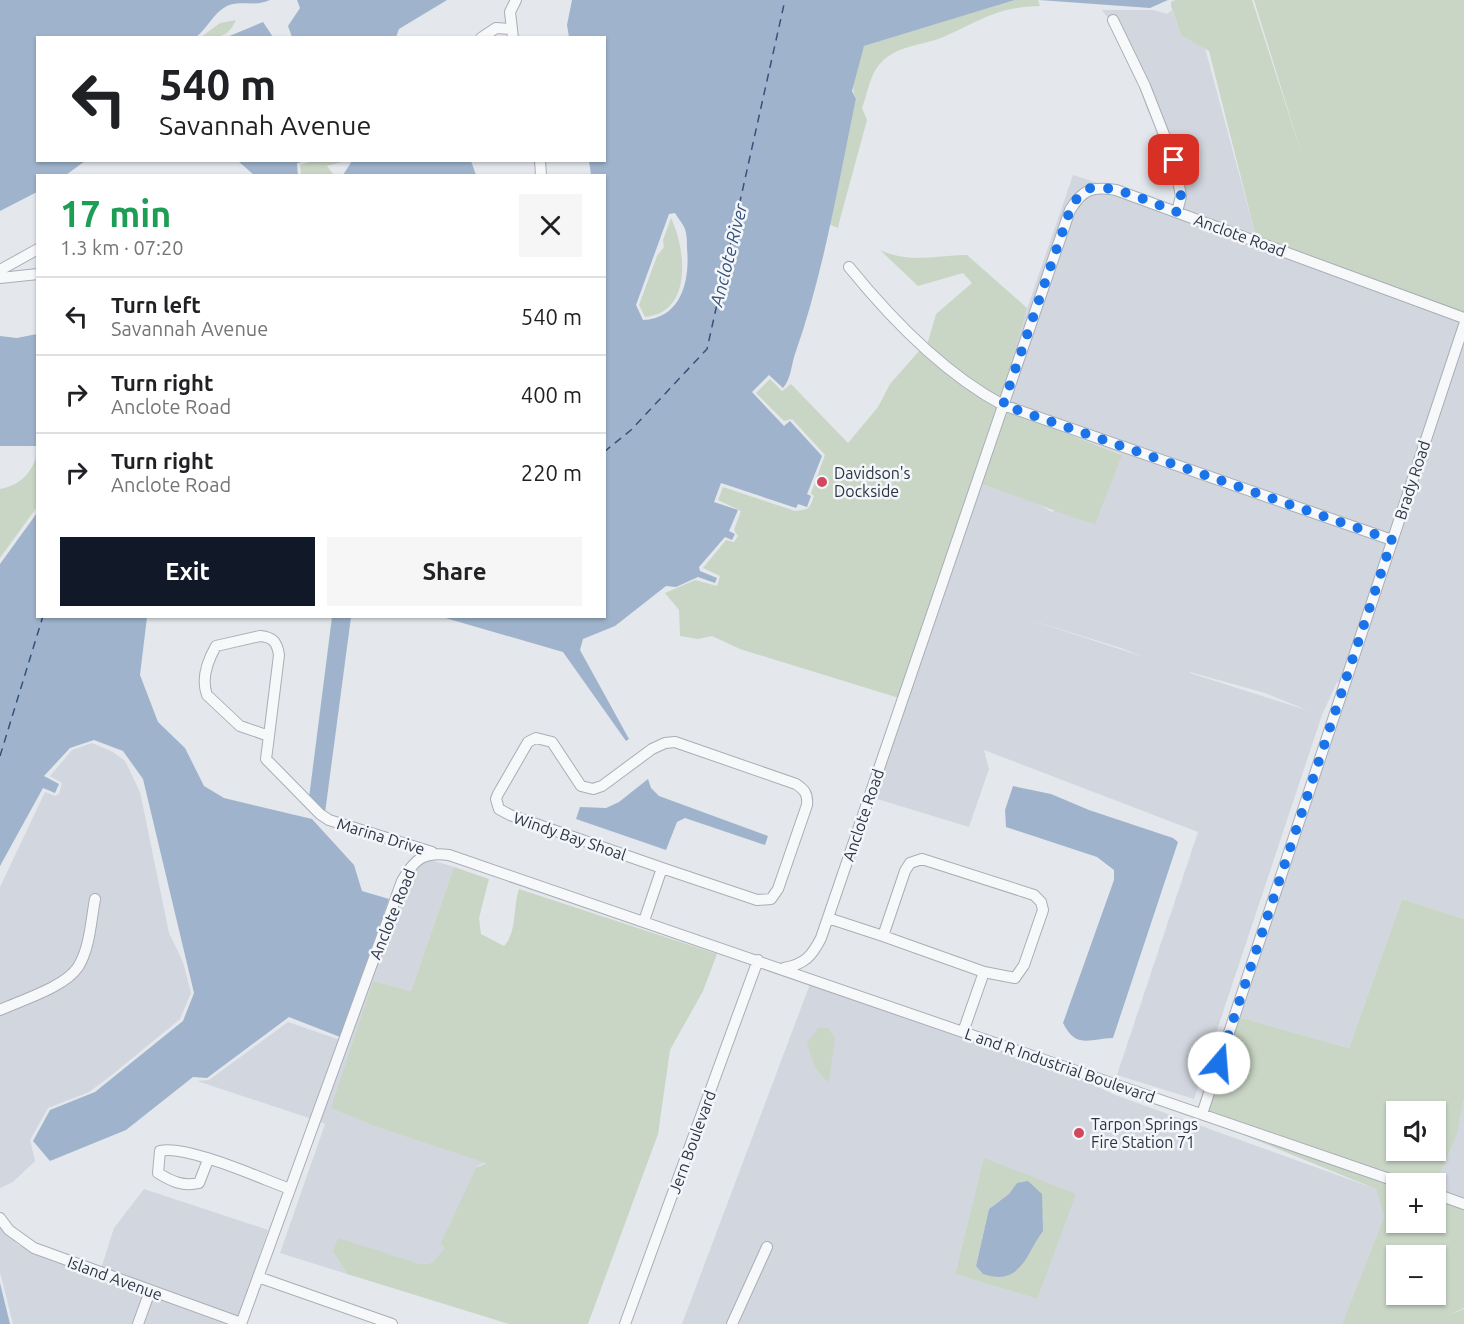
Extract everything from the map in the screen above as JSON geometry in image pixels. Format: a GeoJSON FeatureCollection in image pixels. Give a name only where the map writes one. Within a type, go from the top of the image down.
{"type":"FeatureCollection","features":[{"type":"Feature","properties":{"kind":"street"},"geometry":{"type":"LineString","coordinates":[[484,36],[496,28],[512,33],[510,12],[516,0]]}},
{"type":"Feature","properties":{"kind":"street"},"geometry":{"type":"LineString","coordinates":[[1113,20],[1145,86],[1174,160],[1181,196],[1177,212]]}},
{"type":"Feature","properties":{"kind":"street","name":"Anclote Road"},"geometry":{"type":"LineString","coordinates":[[784,969],[805,962],[813,954],[828,918],[1070,210],[1079,195],[1088,189],[1102,188],[1177,212],[1464,318]]}},
{"type":"Feature","properties":{"kind":"street"},"geometry":{"type":"LineString","coordinates":[[0,270],[36,250]]}},
{"type":"Feature","properties":{"kind":"street"},"geometry":{"type":"LineString","coordinates":[[849,267],[925,349],[982,394],[1003,405],[1392,540]]}},
{"type":"Feature","properties":{"kind":"street"},"geometry":{"type":"LineString","coordinates":[[0,278],[36,274]]}},
{"type":"Feature","properties":{"kind":"street","name":"Brady Road"},"geometry":{"type":"LineString","coordinates":[[1202,1114],[1464,325]]}},
{"type":"Feature","properties":{"kind":"street","name":"Marina Drive"},"geometry":{"type":"LineString","coordinates":[[269,736],[240,726],[207,694],[204,687],[209,659],[216,646],[260,636],[271,638],[277,644],[279,655],[269,736],[266,759],[305,799],[329,820],[435,853]]}},
{"type":"Feature","properties":{"kind":"street","name":"Windy Bay Shoal"},"geometry":{"type":"LineString","coordinates":[[536,738],[552,742],[581,786],[585,788],[593,789],[602,786],[652,749],[665,743],[675,742],[796,784],[808,796],[778,889],[771,899],[757,900],[663,868],[510,815],[500,808],[496,800],[498,794],[528,742],[536,738]]}},
{"type":"Feature","properties":{"kind":"street"},"geometry":{"type":"LineString","coordinates":[[435,853],[449,855],[784,969]]}},
{"type":"Feature","properties":{"kind":"street","name":"Anclote Road"},"geometry":{"type":"LineString","coordinates":[[241,1324],[402,881],[413,861],[435,853]]}},
{"type":"Feature","properties":{"kind":"street"},"geometry":{"type":"LineString","coordinates":[[828,918],[984,972],[1009,978],[1020,973],[1043,910],[1041,902],[1034,895],[929,861],[915,860],[905,871],[883,936]]}},
{"type":"Feature","properties":{"kind":"street"},"geometry":{"type":"LineString","coordinates":[[644,921],[663,868]]}},
{"type":"Feature","properties":{"kind":"street"},"geometry":{"type":"LineString","coordinates":[[0,1010],[63,981],[78,968],[85,949],[95,899]]}},
{"type":"Feature","properties":{"kind":"street","name":"Jern Boulevard"},"geometry":{"type":"LineString","coordinates":[[626,1324],[758,960]]}},
{"type":"Feature","properties":{"kind":"street","name":"L and R Industrial Boulevard"},"geometry":{"type":"LineString","coordinates":[[784,969],[1386,1178]]}},
{"type":"Feature","properties":{"kind":"street"},"geometry":{"type":"LineString","coordinates":[[963,1032],[984,972]]}},
{"type":"Feature","properties":{"kind":"street"},"geometry":{"type":"LineString","coordinates":[[208,1160],[199,1183],[190,1185],[172,1182],[158,1173],[156,1168],[160,1151],[171,1148],[208,1160],[290,1189]]}},
{"type":"Feature","properties":{"kind":"street"},"geometry":{"type":"LineString","coordinates":[[1446,1198],[1464,1204]]}},
{"type":"Feature","properties":{"kind":"street","name":"Island Avenue"},"geometry":{"type":"LineString","coordinates":[[0,1218],[9,1230],[34,1248],[241,1324]]}},
{"type":"Feature","properties":{"kind":"street"},"geometry":{"type":"LineString","coordinates":[[732,1324],[767,1247]]}},
{"type":"Feature","properties":{"kind":"street"},"geometry":{"type":"LineString","coordinates":[[258,1277],[392,1324]]}},
{"type":"Feature","properties":{"kind":"street"},"geometry":{"type":"LineString","coordinates":[[138,1324],[150,1291]]}},
{"type":"Feature","properties":{"kind":"shaded area"},"geometry":{"type":"Polygon","coordinates":[[[1102,10],[1153,10],[1167,14],[1172,10],[1181,35],[1205,48],[1256,237],[1182,210],[1186,192],[1183,175],[1178,172],[1147,109],[1125,41],[1102,10]]]}},
{"type":"Feature","properties":{"kind":"shaded area"},"geometry":{"type":"Polygon","coordinates":[[[1073,175],[1104,185],[1086,186],[1076,193],[1066,208],[1007,382],[1019,332],[1073,175]]]}},
{"type":"Feature","properties":{"kind":"shaded area"},"geometry":{"type":"Polygon","coordinates":[[[1090,192],[1116,194],[1461,321],[1389,536],[1008,403],[1073,212],[1090,192]]]}},
{"type":"Feature","properties":{"kind":"shaded area"},"geometry":{"type":"Polygon","coordinates":[[[1464,337],[1464,919],[1402,899],[1349,1048],[1238,1017],[1464,337]]]}},
{"type":"Feature","properties":{"kind":"shaded area"},"geometry":{"type":"Polygon","coordinates":[[[1006,410],[1387,543],[1340,683],[1337,682],[1322,715],[1194,1099],[1117,1075],[1198,832],[984,750],[989,769],[969,827],[874,798],[981,484],[1033,501],[1052,512],[1121,454],[1006,410]],[[1024,618],[1147,658],[1121,648],[1024,618]],[[1190,673],[1309,711],[1265,693],[1190,673]]]}},
{"type":"Feature","properties":{"kind":"shaded area"},"geometry":{"type":"Polygon","coordinates":[[[92,743],[113,752],[125,761],[140,792],[169,933],[183,962],[191,993],[180,1019],[108,1078],[89,1092],[48,1108],[30,1140],[35,1161],[13,1182],[0,1188],[0,1014],[81,969],[99,896],[91,895],[82,948],[74,966],[61,978],[0,1006],[0,887],[45,792],[55,796],[59,794],[62,783],[50,776],[72,750],[92,743]]]}},
{"type":"Feature","properties":{"kind":"shaded area"},"geometry":{"type":"Polygon","coordinates":[[[428,859],[454,867],[411,991],[373,981],[353,1043],[363,1119],[380,1128],[486,1162],[478,1166],[446,1248],[432,1263],[420,1264],[344,1241],[333,1252],[347,1274],[280,1253],[325,1124],[319,1121],[405,883],[414,868],[428,859]]]}},
{"type":"Feature","properties":{"kind":"shaded area"},"geometry":{"type":"Polygon","coordinates":[[[810,984],[1062,1070],[1115,1095],[1376,1189],[1384,1217],[1342,1324],[736,1324],[771,1245],[765,1242],[728,1324],[682,1324],[810,984]],[[984,1159],[955,1274],[1037,1299],[984,1159]]]}},
{"type":"Feature","properties":{"kind":"shaded area"},"geometry":{"type":"Polygon","coordinates":[[[288,1022],[340,1040],[312,1119],[197,1081],[209,1080],[288,1022]]]}},
{"type":"Feature","properties":{"kind":"shaded area"},"geometry":{"type":"Polygon","coordinates":[[[1464,1098],[1464,1200],[1446,1195],[1446,1173],[1440,1173],[1457,1135],[1464,1098]]]}},
{"type":"Feature","properties":{"kind":"shaded area"},"geometry":{"type":"Polygon","coordinates":[[[144,1189],[268,1230],[238,1319],[101,1269],[114,1228],[144,1189]]]}},
{"type":"Feature","properties":{"kind":"shaded area"},"geometry":{"type":"Polygon","coordinates":[[[0,1224],[18,1245],[145,1293],[134,1324],[13,1324],[0,1272],[0,1224]]]}},
{"type":"Feature","properties":{"kind":"shaded area"},"geometry":{"type":"Polygon","coordinates":[[[153,1296],[233,1324],[143,1324],[153,1296]]]}},
{"type":"Feature","properties":{"kind":"green space"},"geometry":{"type":"Polygon","coordinates":[[[1015,0],[1038,0],[1040,6],[1011,9],[988,16],[941,38],[899,50],[879,65],[871,80],[862,108],[867,120],[838,228],[829,224],[856,99],[854,79],[864,46],[1015,0]]]}},
{"type":"Feature","properties":{"kind":"green space"},"geometry":{"type":"Polygon","coordinates":[[[1175,0],[1252,0],[1302,155],[1254,0],[1464,0],[1464,315],[1256,237],[1209,51],[1181,35],[1171,6],[1171,2],[1175,0]]]}},
{"type":"Feature","properties":{"kind":"green space"},"geometry":{"type":"Polygon","coordinates":[[[236,20],[230,30],[223,35],[202,36],[220,23],[236,20]]]}},
{"type":"Feature","properties":{"kind":"green space"},"geometry":{"type":"Polygon","coordinates":[[[310,162],[342,162],[327,166],[333,174],[301,174],[300,165],[310,162]]]}},
{"type":"Feature","properties":{"kind":"green space"},"geometry":{"type":"Polygon","coordinates":[[[671,218],[680,246],[682,278],[671,304],[661,313],[645,317],[639,305],[657,256],[664,247],[663,240],[671,218]]]}},
{"type":"Feature","properties":{"kind":"green space"},"geometry":{"type":"Polygon","coordinates":[[[880,250],[913,258],[967,255],[1027,308],[1001,400],[984,391],[927,345],[936,314],[972,283],[963,273],[918,286],[880,250]]]}},
{"type":"Feature","properties":{"kind":"green space"},"geometry":{"type":"Polygon","coordinates":[[[920,350],[999,407],[899,698],[740,649],[712,636],[698,639],[680,636],[679,610],[665,593],[695,580],[717,586],[720,576],[703,568],[726,540],[734,542],[738,536],[734,530],[741,511],[718,500],[723,487],[795,511],[808,508],[814,496],[811,493],[825,455],[792,419],[784,421],[756,393],[770,379],[782,391],[791,384],[848,443],[878,407],[890,384],[920,350]]]}},
{"type":"Feature","properties":{"kind":"green space"},"geometry":{"type":"Polygon","coordinates":[[[1006,410],[1122,455],[1095,524],[981,484],[1006,410]]]}},
{"type":"Feature","properties":{"kind":"green space"},"geometry":{"type":"Polygon","coordinates":[[[36,458],[36,508],[0,558],[0,489],[24,478],[32,468],[36,458]]]}},
{"type":"Feature","properties":{"kind":"green space"},"geometry":{"type":"Polygon","coordinates":[[[454,867],[489,879],[479,918],[481,934],[504,946],[513,927],[519,889],[717,954],[703,991],[670,1050],[658,1134],[588,1324],[509,1324],[347,1274],[333,1252],[338,1238],[420,1264],[432,1263],[445,1248],[441,1243],[476,1168],[486,1163],[380,1128],[331,1108],[373,981],[411,991],[454,867]]]}},
{"type":"Feature","properties":{"kind":"green space"},"geometry":{"type":"Polygon","coordinates":[[[1402,899],[1464,919],[1464,1098],[1457,1135],[1446,1160],[1446,1101],[1386,1101],[1386,1161],[1446,1161],[1440,1173],[1386,1174],[1207,1112],[1238,1017],[1349,1048],[1402,899]]]}},
{"type":"Feature","properties":{"kind":"green space"},"geometry":{"type":"Polygon","coordinates":[[[818,1028],[828,1028],[835,1038],[829,1082],[817,1070],[807,1043],[818,1028]]]}},
{"type":"Feature","properties":{"kind":"green space"},"geometry":{"type":"Polygon","coordinates":[[[1202,1118],[1386,1182],[1386,1233],[1446,1233],[1446,1203],[1464,1210],[1464,1308],[1449,1315],[1464,1309],[1464,1324],[1342,1324],[1384,1217],[1376,1189],[1202,1118]]]}},
{"type":"Feature","properties":{"kind":"green space"},"geometry":{"type":"Polygon","coordinates":[[[984,1158],[1076,1194],[1037,1299],[955,1274],[984,1158]],[[1012,1191],[989,1209],[976,1266],[983,1274],[1003,1275],[1016,1271],[1025,1261],[1033,1242],[1040,1234],[1044,1217],[1012,1191]]]}},
{"type":"Feature","properties":{"kind":"water"},"geometry":{"type":"Polygon","coordinates":[[[0,0],[270,0],[227,6],[197,36],[36,36],[36,162],[84,162],[67,174],[36,174],[36,193],[0,211],[0,0]]]}},
{"type":"Feature","properties":{"kind":"water"},"geometry":{"type":"Polygon","coordinates":[[[297,0],[447,0],[399,29],[396,36],[292,36],[288,26],[300,8],[297,0]]]}},
{"type":"Feature","properties":{"kind":"water","name":"Anclote River"},"geometry":{"type":"Polygon","coordinates":[[[572,0],[1015,0],[864,46],[852,91],[856,99],[830,228],[789,376],[783,388],[769,375],[752,392],[784,426],[790,421],[822,456],[807,494],[811,496],[807,507],[798,504],[796,508],[721,483],[714,502],[738,510],[729,531],[735,534],[732,540],[725,537],[699,567],[700,571],[717,578],[715,583],[698,577],[676,587],[666,586],[615,626],[583,639],[580,650],[629,739],[626,741],[563,652],[445,618],[606,618],[606,174],[591,174],[589,162],[606,162],[606,36],[569,36],[567,25],[572,0]],[[675,213],[669,214],[636,305],[643,320],[656,318],[667,312],[681,295],[688,260],[687,236],[675,213]]]}},
{"type":"Feature","properties":{"kind":"water"},"geometry":{"type":"Polygon","coordinates":[[[1039,0],[1168,0],[1150,8],[1039,0]]]}},
{"type":"Feature","properties":{"kind":"water"},"geometry":{"type":"Polygon","coordinates":[[[263,22],[272,36],[229,36],[263,22]]]}},
{"type":"Feature","properties":{"kind":"water"},"geometry":{"type":"Polygon","coordinates":[[[239,162],[301,162],[297,163],[298,174],[253,174],[239,162]]]}},
{"type":"Feature","properties":{"kind":"water"},"geometry":{"type":"Polygon","coordinates":[[[351,162],[471,162],[476,174],[344,174],[351,162]]]}},
{"type":"Feature","properties":{"kind":"water"},"geometry":{"type":"Polygon","coordinates":[[[36,334],[36,446],[0,446],[0,336],[17,338],[36,334]]]}},
{"type":"Feature","properties":{"kind":"water"},"geometry":{"type":"Polygon","coordinates":[[[36,514],[36,618],[147,618],[140,675],[158,722],[185,748],[204,786],[224,798],[312,819],[354,865],[362,891],[389,899],[340,1037],[289,1017],[207,1078],[193,1077],[126,1130],[50,1161],[33,1141],[50,1110],[95,1092],[183,1021],[194,993],[143,779],[123,751],[94,740],[70,748],[44,776],[59,784],[55,793],[43,788],[0,866],[0,564],[36,514]]]}},
{"type":"Feature","properties":{"kind":"water"},"geometry":{"type":"Polygon","coordinates":[[[332,618],[351,618],[325,813],[309,798],[332,618]]]}},
{"type":"Feature","properties":{"kind":"water"},"geometry":{"type":"Polygon","coordinates":[[[648,779],[651,788],[659,796],[768,836],[765,845],[685,818],[677,822],[666,850],[576,819],[580,807],[606,808],[619,802],[648,779]]]}},
{"type":"Feature","properties":{"kind":"water"},"geometry":{"type":"Polygon","coordinates":[[[1013,786],[1051,794],[1089,810],[1173,838],[1178,842],[1113,1038],[1084,1041],[1073,1036],[1063,1023],[1114,880],[1114,870],[1097,857],[1006,827],[1005,810],[1013,786]]]}},
{"type":"Feature","properties":{"kind":"water"},"geometry":{"type":"Polygon","coordinates":[[[1028,1181],[1042,1194],[1043,1231],[1027,1258],[1015,1272],[996,1277],[983,1274],[976,1266],[989,1209],[1009,1194],[1017,1183],[1028,1181]]]}},
{"type":"Feature","properties":{"kind":"water"},"geometry":{"type":"Polygon","coordinates":[[[0,1283],[10,1324],[0,1324],[0,1283]]]}},
{"type":"Feature","properties":{"kind":"ferry route"},"geometry":{"type":"LineString","coordinates":[[606,450],[631,430],[707,349],[785,0]]}},
{"type":"Feature","properties":{"kind":"ferry route"},"geometry":{"type":"LineString","coordinates":[[0,756],[42,618]]}},
{"type":"Feature","properties":{"kind":"place","name":"Davidson's Dockside"},"geometry":{"type":"Point","coordinates":[822,482]}},
{"type":"Feature","properties":{"kind":"place","name":"Tarpon Springs Fire Station 71"},"geometry":{"type":"Point","coordinates":[1079,1133]}},
{"type":"Feature","properties":{"kind":"route"},"geometry":{"type":"LineString","coordinates":[[1174,160],[1180,179],[1181,196],[1177,212],[1116,190],[1088,189],[1079,195],[1070,210],[1003,405],[1392,540],[1219,1063]]}}]}
